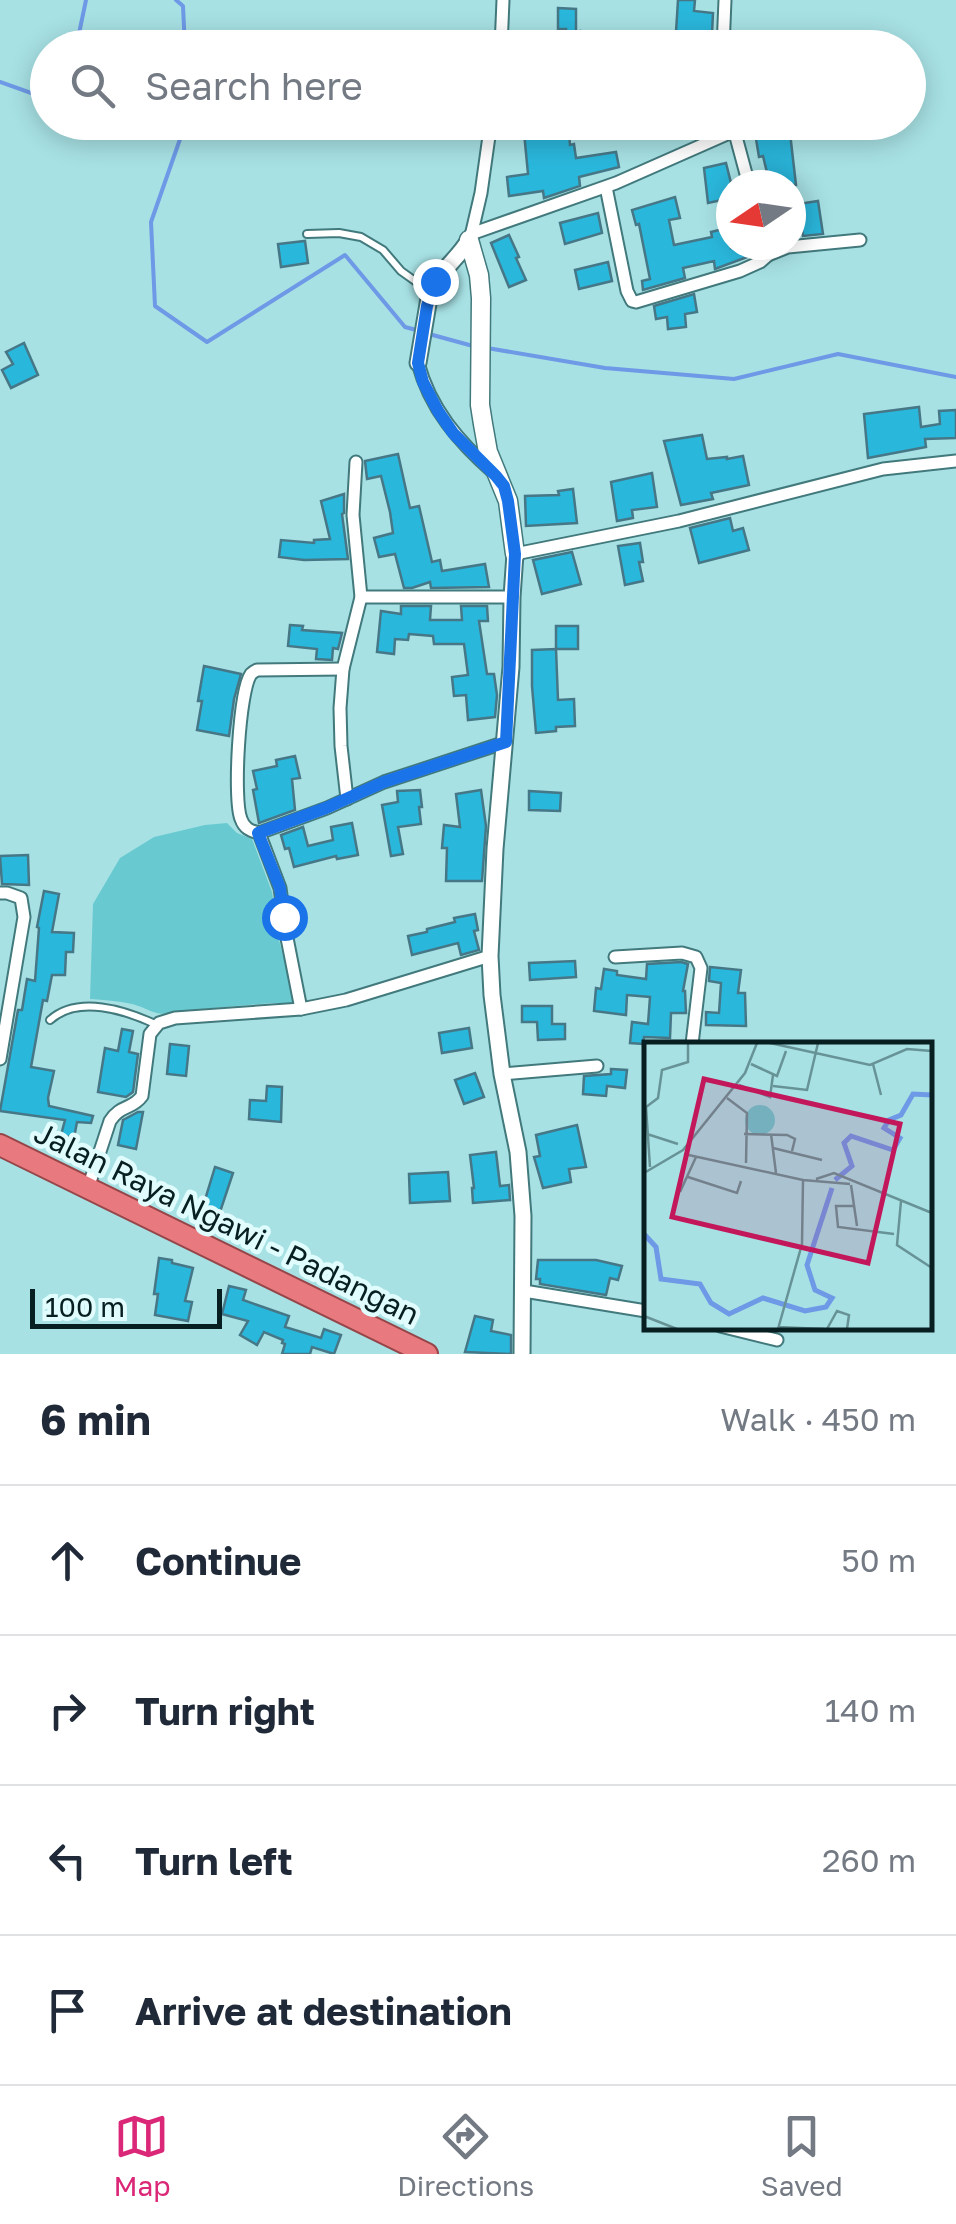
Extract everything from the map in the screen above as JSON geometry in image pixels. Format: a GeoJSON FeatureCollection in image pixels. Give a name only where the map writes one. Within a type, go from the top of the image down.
{"type":"FeatureCollection","features":[{"type":"Feature","properties":{"kind":"highway","name":"Jalan Raya Ngawi - Padangan"},"geometry":{"type":"LineString","coordinates":[[0,1145],[426,1354]]}},
{"type":"Feature","properties":{"kind":"main road"},"geometry":{"type":"LineString","coordinates":[[470,237],[482,298],[480,405],[488,452],[508,501],[515,554]]}},
{"type":"Feature","properties":{"kind":"street"},"geometry":{"type":"LineString","coordinates":[[502,30],[503,0]]}},
{"type":"Feature","properties":{"kind":"street"},"geometry":{"type":"LineString","coordinates":[[724,30],[725,0]]}},
{"type":"Feature","properties":{"kind":"street"},"geometry":{"type":"LineString","coordinates":[[488,140],[470,237],[458,258],[435,281],[428,299],[418,363],[423,382],[453,433],[496,476]]}},
{"type":"Feature","properties":{"kind":"street"},"geometry":{"type":"LineString","coordinates":[[470,237],[606,187],[704,140]]}},
{"type":"Feature","properties":{"kind":"street"},"geometry":{"type":"LineString","coordinates":[[737,140],[745,170]]}},
{"type":"Feature","properties":{"kind":"street"},"geometry":{"type":"LineString","coordinates":[[606,187],[632,301],[740,271],[761,260]]}},
{"type":"Feature","properties":{"kind":"street"},"geometry":{"type":"LineString","coordinates":[[806,245],[860,240]]}},
{"type":"Feature","properties":{"kind":"street"},"geometry":{"type":"LineString","coordinates":[[522,1354],[523,1216],[518,1152],[502,1074],[490,956],[511,667],[515,554],[680,521],[883,468],[956,461]]}},
{"type":"Feature","properties":{"kind":"street"},"geometry":{"type":"LineString","coordinates":[[347,799],[340,708],[343,669],[361,597],[353,515],[356,462]]}},
{"type":"Feature","properties":{"kind":"street"},"geometry":{"type":"LineString","coordinates":[[361,597],[512,596]]}},
{"type":"Feature","properties":{"kind":"street"},"geometry":{"type":"LineString","coordinates":[[343,669],[257,670],[250,676],[239,726],[238,804],[246,828],[258,833],[384,782],[506,742]]}},
{"type":"Feature","properties":{"kind":"street"},"geometry":{"type":"LineString","coordinates":[[258,833],[280,888],[301,1010]]}},
{"type":"Feature","properties":{"kind":"street"},"geometry":{"type":"LineString","coordinates":[[0,893],[21,898],[24,917],[0,1059]]}},
{"type":"Feature","properties":{"kind":"street"},"geometry":{"type":"LineString","coordinates":[[615,957],[682,952],[696,957],[701,968],[692,1042]]}},
{"type":"Feature","properties":{"kind":"street"},"geometry":{"type":"LineString","coordinates":[[88,1188],[110,1121],[116,1112],[142,1096],[150,1034],[156,1025],[176,1018],[301,1010],[490,956]]}},
{"type":"Feature","properties":{"kind":"street"},"geometry":{"type":"LineString","coordinates":[[502,1074],[597,1066]]}},
{"type":"Feature","properties":{"kind":"street"},"geometry":{"type":"LineString","coordinates":[[524,1291],[644,1311]]}},
{"type":"Feature","properties":{"kind":"street"},"geometry":{"type":"LineString","coordinates":[[732,1329],[777,1340]]}},
{"type":"Feature","properties":{"kind":"lane"},"geometry":{"type":"LineString","coordinates":[[307,234],[361,236],[383,250],[428,299]]}},
{"type":"Feature","properties":{"kind":"lane"},"geometry":{"type":"LineString","coordinates":[[50,1020],[61,1010],[87,1006],[136,1015],[156,1025]]}},
{"type":"Feature","properties":{"kind":"shaded area"},"geometry":{"type":"Polygon","coordinates":[[[227,823],[237,833],[252,839],[272,892],[295,1003],[165,1014],[127,1003],[90,999],[93,904],[120,858],[154,837],[227,823]]]}},
{"type":"Feature","properties":{"kind":"building"},"geometry":{"type":"Polygon","coordinates":[[[678,0],[695,0],[694,11],[713,13],[712,30],[676,30],[678,0]]]}},
{"type":"Feature","properties":{"kind":"building"},"geometry":{"type":"Polygon","coordinates":[[[558,8],[576,9],[576,30],[558,29],[558,8]]]}},
{"type":"Feature","properties":{"kind":"building"},"geometry":{"type":"Polygon","coordinates":[[[525,140],[570,140],[576,158],[616,152],[619,167],[579,177],[580,186],[544,198],[543,191],[509,196],[507,177],[528,174],[525,140]]]}},
{"type":"Feature","properties":{"kind":"building"},"geometry":{"type":"Polygon","coordinates":[[[756,140],[791,140],[794,170],[766,170],[763,156],[759,157],[756,140]]]}},
{"type":"Feature","properties":{"kind":"building"},"geometry":{"type":"Polygon","coordinates":[[[726,163],[728,170],[716,170],[716,201],[708,203],[704,168],[726,163]]]}},
{"type":"Feature","properties":{"kind":"building"},"geometry":{"type":"Polygon","coordinates":[[[675,197],[680,218],[669,220],[674,245],[712,237],[711,232],[716,231],[716,260],[739,260],[715,269],[714,261],[683,268],[685,278],[643,290],[642,281],[650,279],[639,224],[636,225],[632,210],[675,197]]]}},
{"type":"Feature","properties":{"kind":"building"},"geometry":{"type":"Polygon","coordinates":[[[818,201],[823,234],[806,236],[806,203],[818,201]]]}},
{"type":"Feature","properties":{"kind":"building"},"geometry":{"type":"Polygon","coordinates":[[[598,213],[602,233],[565,244],[560,223],[598,213]]]}},
{"type":"Feature","properties":{"kind":"building"},"geometry":{"type":"Polygon","coordinates":[[[509,235],[526,280],[509,287],[491,243],[509,235]]]}},
{"type":"Feature","properties":{"kind":"building"},"geometry":{"type":"Polygon","coordinates":[[[305,241],[308,263],[281,267],[278,244],[305,241]]]}},
{"type":"Feature","properties":{"kind":"building"},"geometry":{"type":"Polygon","coordinates":[[[608,262],[612,281],[579,289],[575,270],[608,262]]]}},
{"type":"Feature","properties":{"kind":"building"},"geometry":{"type":"Polygon","coordinates":[[[694,294],[697,312],[685,314],[686,327],[668,329],[667,317],[656,319],[654,306],[694,294]]]}},
{"type":"Feature","properties":{"kind":"building"},"geometry":{"type":"Polygon","coordinates":[[[24,343],[38,375],[11,388],[2,370],[13,364],[6,352],[24,343]]]}},
{"type":"Feature","properties":{"kind":"building"},"geometry":{"type":"Polygon","coordinates":[[[919,407],[921,427],[940,424],[939,411],[956,410],[956,438],[925,439],[926,447],[868,458],[864,414],[919,407]]]}},
{"type":"Feature","properties":{"kind":"building"},"geometry":{"type":"Polygon","coordinates":[[[702,435],[707,459],[743,456],[749,485],[711,493],[713,499],[681,505],[664,441],[702,435]]]}},
{"type":"Feature","properties":{"kind":"building"},"geometry":{"type":"Polygon","coordinates":[[[398,454],[410,508],[419,506],[432,562],[440,560],[442,571],[485,564],[489,587],[431,588],[430,582],[404,588],[395,554],[379,557],[374,538],[393,533],[390,512],[381,476],[367,479],[365,461],[398,454]]]}},
{"type":"Feature","properties":{"kind":"building"},"geometry":{"type":"Polygon","coordinates":[[[652,473],[657,507],[632,510],[633,518],[617,521],[611,482],[652,473]]]}},
{"type":"Feature","properties":{"kind":"building"},"geometry":{"type":"Polygon","coordinates":[[[573,489],[577,523],[526,526],[525,496],[559,495],[558,491],[573,489]]]}},
{"type":"Feature","properties":{"kind":"building"},"geometry":{"type":"Polygon","coordinates":[[[344,494],[342,514],[348,559],[279,557],[281,540],[314,543],[330,539],[321,501],[344,494]]]}},
{"type":"Feature","properties":{"kind":"building"},"geometry":{"type":"Polygon","coordinates":[[[730,518],[733,531],[743,528],[749,550],[699,563],[690,528],[730,518]]]}},
{"type":"Feature","properties":{"kind":"building"},"geometry":{"type":"Polygon","coordinates":[[[640,543],[643,581],[625,585],[618,546],[640,543]]]}},
{"type":"Feature","properties":{"kind":"building"},"geometry":{"type":"Polygon","coordinates":[[[572,552],[581,584],[542,594],[533,560],[572,552]]]}},
{"type":"Feature","properties":{"kind":"building"},"geometry":{"type":"Polygon","coordinates":[[[401,606],[431,606],[430,620],[462,620],[461,606],[487,606],[488,621],[479,621],[487,674],[494,674],[495,717],[468,720],[466,695],[454,696],[452,677],[468,675],[464,644],[434,644],[433,636],[409,634],[408,640],[395,639],[394,654],[377,652],[381,611],[401,614],[401,606]]]}},
{"type":"Feature","properties":{"kind":"building"},"geometry":{"type":"Polygon","coordinates":[[[290,625],[303,626],[302,630],[342,633],[338,649],[333,648],[332,660],[316,659],[317,649],[288,646],[290,625]]]}},
{"type":"Feature","properties":{"kind":"building"},"geometry":{"type":"Polygon","coordinates":[[[556,626],[578,626],[578,649],[556,649],[556,626]]]}},
{"type":"Feature","properties":{"kind":"building"},"geometry":{"type":"Polygon","coordinates":[[[556,649],[558,700],[574,699],[575,726],[536,733],[532,650],[556,649]]]}},
{"type":"Feature","properties":{"kind":"building"},"geometry":{"type":"Polygon","coordinates":[[[204,666],[241,674],[229,736],[197,730],[204,666]]]}},
{"type":"Feature","properties":{"kind":"building"},"geometry":{"type":"Polygon","coordinates":[[[295,756],[300,778],[292,779],[295,810],[259,823],[253,771],[277,766],[276,760],[295,756]]]}},
{"type":"Feature","properties":{"kind":"building"},"geometry":{"type":"Polygon","coordinates":[[[420,790],[421,824],[398,827],[403,854],[391,856],[382,805],[398,802],[397,791],[420,790]]]}},
{"type":"Feature","properties":{"kind":"building"},"geometry":{"type":"Polygon","coordinates":[[[481,790],[486,826],[482,881],[446,881],[444,825],[460,827],[456,794],[481,790]]]}},
{"type":"Feature","properties":{"kind":"building"},"geometry":{"type":"Polygon","coordinates":[[[529,791],[561,793],[560,811],[529,810],[529,791]]]}},
{"type":"Feature","properties":{"kind":"building"},"geometry":{"type":"Polygon","coordinates":[[[352,823],[358,855],[337,859],[336,856],[294,867],[281,835],[303,827],[308,846],[333,840],[331,827],[352,823]]]}},
{"type":"Feature","properties":{"kind":"building"},"geometry":{"type":"Polygon","coordinates":[[[28,855],[29,885],[2,884],[0,856],[28,855]]]}},
{"type":"Feature","properties":{"kind":"building"},"geometry":{"type":"Polygon","coordinates":[[[44,891],[59,894],[52,932],[74,933],[73,952],[66,952],[65,975],[52,975],[47,1001],[43,1000],[31,1067],[54,1071],[49,1106],[93,1116],[91,1123],[77,1122],[74,1138],[61,1135],[65,1120],[0,1111],[18,1010],[22,1010],[27,979],[35,981],[37,927],[44,891]]]}},
{"type":"Feature","properties":{"kind":"building"},"geometry":{"type":"Polygon","coordinates":[[[475,914],[479,950],[461,955],[458,943],[412,955],[408,936],[475,914]]]}},
{"type":"Feature","properties":{"kind":"building"},"geometry":{"type":"Polygon","coordinates":[[[575,961],[576,977],[530,980],[529,963],[575,961]]]}},
{"type":"Feature","properties":{"kind":"building"},"geometry":{"type":"Polygon","coordinates":[[[647,964],[688,964],[683,991],[686,1013],[671,1013],[670,1038],[644,1037],[643,1044],[630,1043],[632,1022],[648,1024],[650,997],[627,995],[626,1015],[594,1011],[596,988],[601,989],[604,969],[646,979],[647,964]]]}},
{"type":"Feature","properties":{"kind":"building"},"geometry":{"type":"Polygon","coordinates":[[[710,967],[741,970],[738,993],[745,993],[746,1026],[706,1025],[706,1012],[719,1013],[721,983],[709,981],[710,967]]]}},
{"type":"Feature","properties":{"kind":"building"},"geometry":{"type":"Polygon","coordinates":[[[522,1006],[552,1006],[552,1024],[565,1024],[565,1039],[538,1040],[537,1022],[522,1022],[522,1006]]]}},
{"type":"Feature","properties":{"kind":"building"},"geometry":{"type":"Polygon","coordinates":[[[469,1028],[472,1048],[442,1053],[439,1033],[469,1028]]]}},
{"type":"Feature","properties":{"kind":"building"},"geometry":{"type":"Polygon","coordinates":[[[122,1029],[133,1031],[129,1052],[138,1054],[133,1092],[126,1097],[98,1092],[105,1048],[118,1051],[122,1029]]]}},
{"type":"Feature","properties":{"kind":"building"},"geometry":{"type":"Polygon","coordinates":[[[170,1044],[189,1046],[186,1076],[167,1074],[170,1044]]]}},
{"type":"Feature","properties":{"kind":"building"},"geometry":{"type":"Polygon","coordinates":[[[611,1069],[627,1070],[625,1088],[607,1086],[606,1096],[583,1094],[584,1076],[611,1074],[611,1069]]]}},
{"type":"Feature","properties":{"kind":"building"},"geometry":{"type":"Polygon","coordinates":[[[475,1073],[484,1097],[464,1104],[455,1080],[475,1073]]]}},
{"type":"Feature","properties":{"kind":"building"},"geometry":{"type":"Polygon","coordinates":[[[267,1086],[282,1087],[281,1122],[249,1119],[250,1100],[266,1101],[267,1086]]]}},
{"type":"Feature","properties":{"kind":"building"},"geometry":{"type":"Polygon","coordinates":[[[143,1112],[136,1149],[118,1145],[123,1120],[143,1112]]]}},
{"type":"Feature","properties":{"kind":"building"},"geometry":{"type":"Polygon","coordinates":[[[577,1125],[586,1167],[569,1169],[571,1182],[543,1188],[534,1157],[540,1156],[536,1135],[577,1125]]]}},
{"type":"Feature","properties":{"kind":"building"},"geometry":{"type":"Polygon","coordinates":[[[496,1152],[500,1186],[509,1185],[510,1200],[473,1203],[470,1155],[496,1152]]]}},
{"type":"Feature","properties":{"kind":"building"},"geometry":{"type":"Polygon","coordinates":[[[215,1167],[233,1173],[218,1218],[201,1213],[215,1167]]]}},
{"type":"Feature","properties":{"kind":"building"},"geometry":{"type":"Polygon","coordinates":[[[448,1172],[450,1201],[410,1203],[409,1174],[448,1172]]]}},
{"type":"Feature","properties":{"kind":"building"},"geometry":{"type":"Polygon","coordinates":[[[159,1258],[193,1268],[185,1301],[192,1302],[188,1321],[155,1315],[159,1258]]]}},
{"type":"Feature","properties":{"kind":"building"},"geometry":{"type":"Polygon","coordinates":[[[538,1260],[596,1260],[622,1266],[618,1280],[610,1278],[606,1295],[540,1284],[540,1279],[536,1279],[538,1260]]]}},
{"type":"Feature","properties":{"kind":"building"},"geometry":{"type":"Polygon","coordinates":[[[229,1286],[246,1290],[243,1300],[289,1316],[285,1327],[321,1338],[324,1329],[341,1335],[334,1354],[312,1347],[310,1354],[282,1354],[283,1340],[264,1332],[257,1345],[240,1335],[248,1321],[222,1314],[229,1286]]]}},
{"type":"Feature","properties":{"kind":"building"},"geometry":{"type":"Polygon","coordinates":[[[475,1316],[493,1320],[491,1331],[511,1335],[511,1354],[465,1352],[475,1316]]]}},
{"type":"Feature","properties":{"kind":"waterway"},"geometry":{"type":"LineString","coordinates":[[80,30],[86,0]]}},
{"type":"Feature","properties":{"kind":"waterway"},"geometry":{"type":"LineString","coordinates":[[176,0],[183,6],[184,30]]}},
{"type":"Feature","properties":{"kind":"waterway"},"geometry":{"type":"LineString","coordinates":[[0,82],[30,93]]}},
{"type":"Feature","properties":{"kind":"waterway"},"geometry":{"type":"LineString","coordinates":[[180,140],[151,222],[155,306],[207,342],[345,255],[405,327],[420,331]]}},
{"type":"Feature","properties":{"kind":"waterway"},"geometry":{"type":"LineString","coordinates":[[429,334],[473,346]]}},
{"type":"Feature","properties":{"kind":"waterway"},"geometry":{"type":"LineString","coordinates":[[487,348],[605,368],[734,379],[838,354],[956,377]]}},
{"type":"Feature","properties":{"kind":"route"},"geometry":{"type":"LineString","coordinates":[[284,917],[280,888],[258,833],[384,782],[506,742],[515,554],[508,501],[504,486],[453,433],[423,382],[418,363],[435,281]]}}]}
